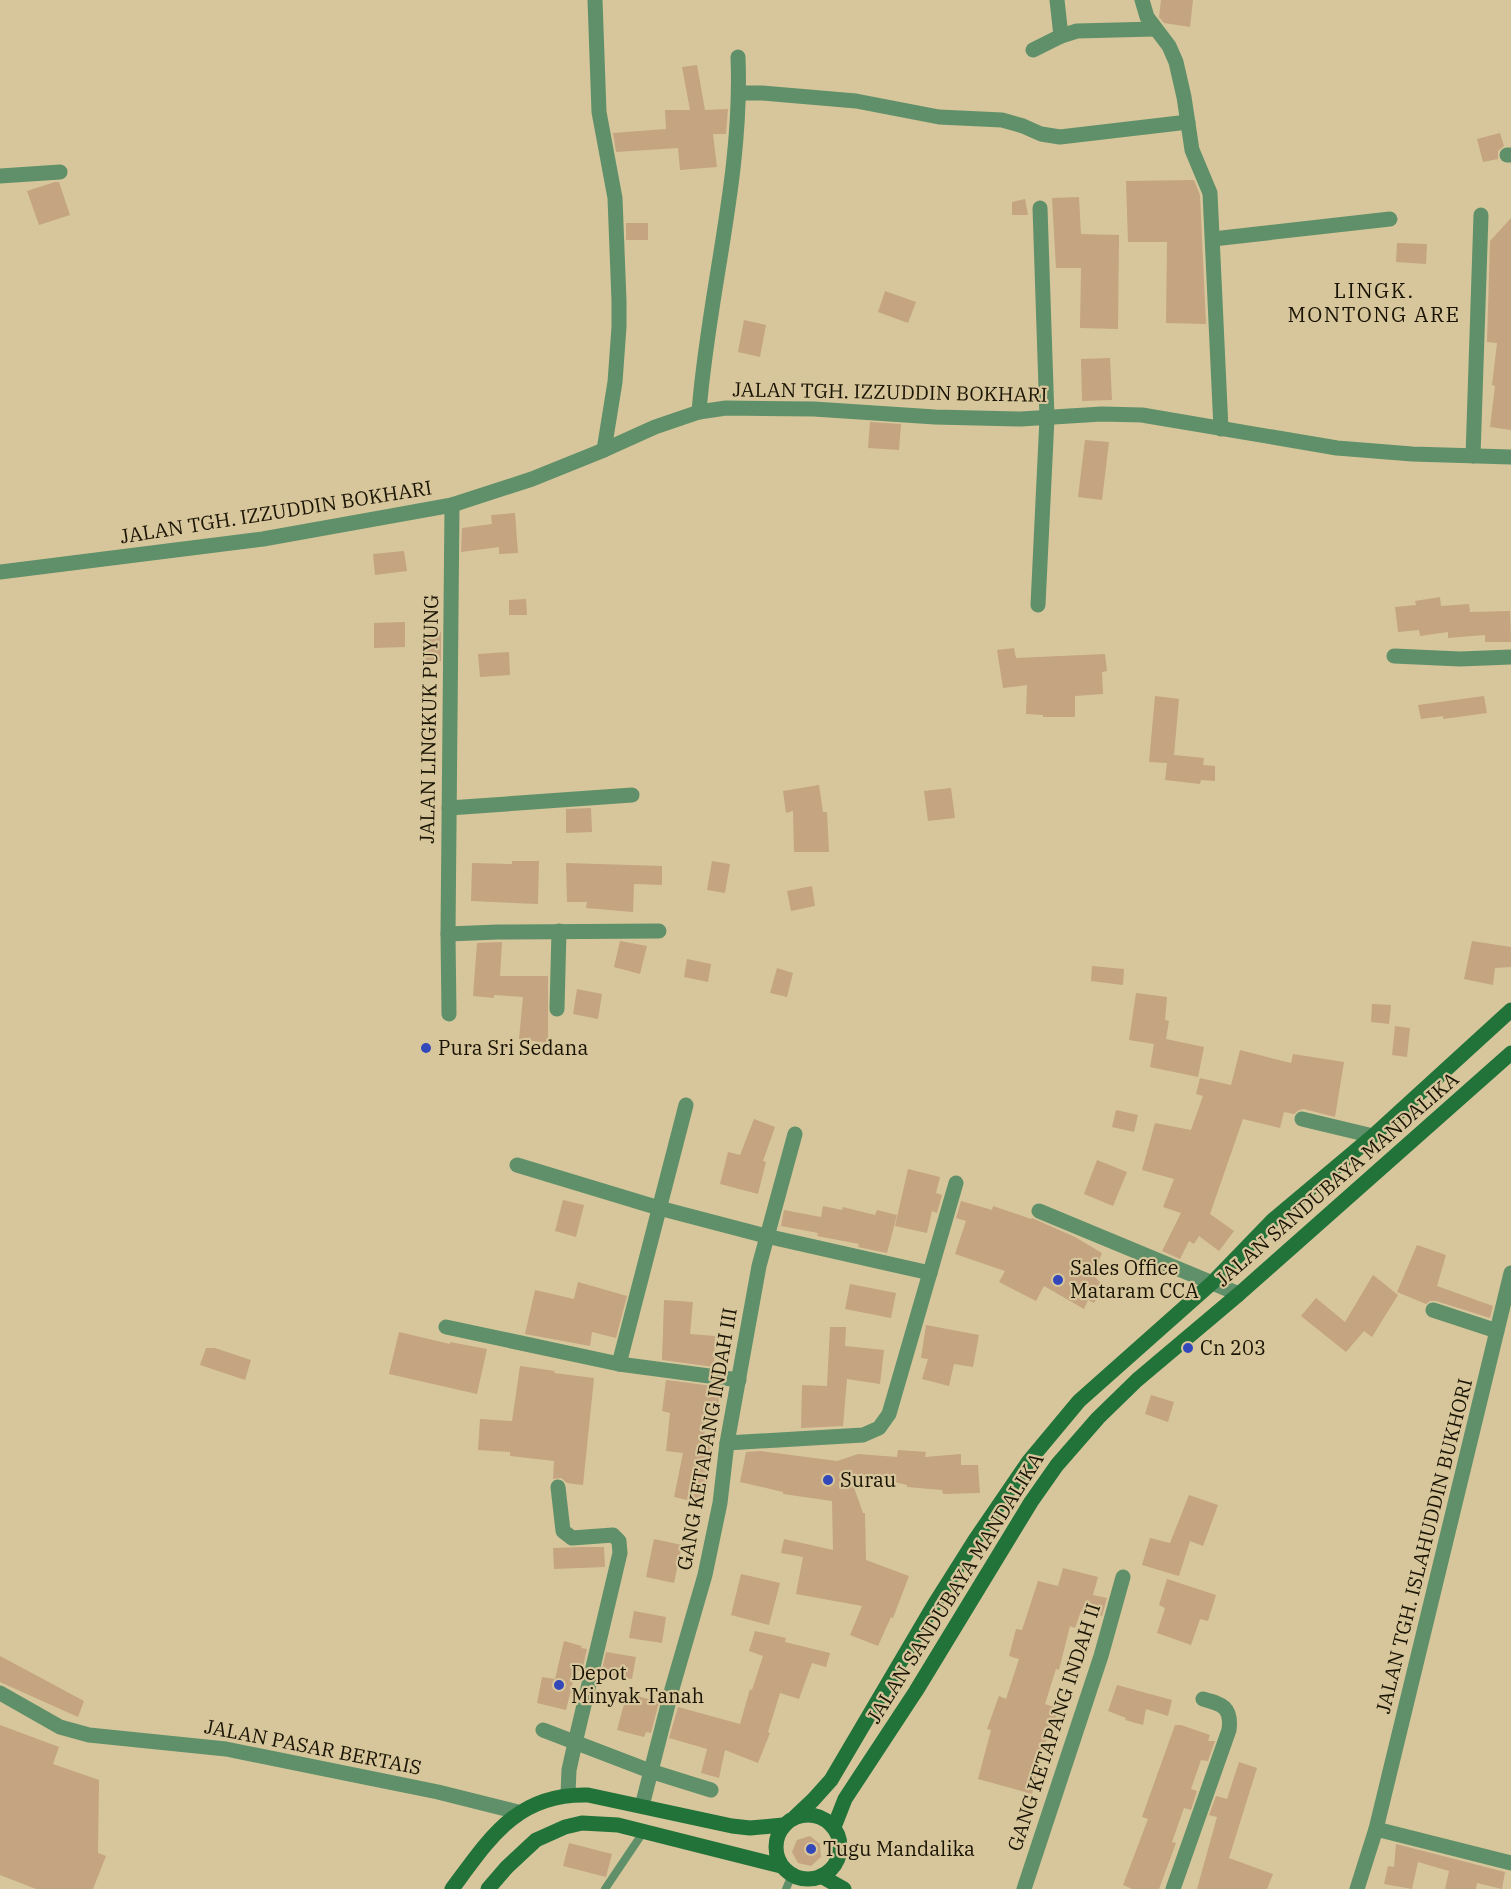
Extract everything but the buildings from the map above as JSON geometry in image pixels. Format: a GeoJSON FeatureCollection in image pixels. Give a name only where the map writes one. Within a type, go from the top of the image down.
{"type":"FeatureCollection","features":[{"type":"Feature","properties":{"kind":"main road"},"geometry":{"type":"LineString","coordinates":[[786,1877],[776,1852],[776,1838],[789,1821],[831,1780],[934,1605],[1029,1461],[1079,1401],[1213,1282],[1273,1221],[1373,1136],[1511,1010]]}},
{"type":"Feature","properties":{"kind":"main road","name":"JALAN SANDUBAYA MANDALIKA"},"geometry":{"type":"LineString","coordinates":[[834,1827],[845,1799],[916,1691],[1031,1502],[1057,1465],[1098,1418],[1137,1380],[1239,1294],[1511,1053]]}},
{"type":"Feature","properties":{"kind":"main road"},"geometry":{"type":"LineString","coordinates":[[452,1889],[486,1844],[518,1812],[540,1802],[568,1794],[588,1795],[750,1828],[789,1821],[809,1814],[823,1818],[834,1827],[840,1841],[839,1855],[832,1868],[820,1876],[806,1879],[786,1877],[645,1830],[600,1822],[574,1825],[550,1832],[536,1840],[507,1867],[488,1889]]}},
{"type":"Feature","properties":{"kind":"main road"},"geometry":{"type":"LineString","coordinates":[[820,1876],[844,1889]]}},
{"type":"Feature","properties":{"kind":"street"},"geometry":{"type":"LineString","coordinates":[[595,0],[599,112],[615,198],[619,301],[615,382],[604,450]]}},
{"type":"Feature","properties":{"kind":"street"},"geometry":{"type":"LineString","coordinates":[[1057,0],[1061,36]]}},
{"type":"Feature","properties":{"kind":"street"},"geometry":{"type":"LineString","coordinates":[[1142,0],[1147,17],[1169,46],[1176,62],[1192,150],[1210,193],[1221,429]]}},
{"type":"Feature","properties":{"kind":"street"},"geometry":{"type":"LineString","coordinates":[[1034,50],[1061,36],[1077,31],[1155,29]]}},
{"type":"Feature","properties":{"kind":"street"},"geometry":{"type":"LineString","coordinates":[[699,412],[702,365],[720,269],[738,124],[740,93],[738,57]]}},
{"type":"Feature","properties":{"kind":"street"},"geometry":{"type":"LineString","coordinates":[[740,93],[856,101],[939,117],[1002,120],[1050,136],[1060,137],[1188,122]]}},
{"type":"Feature","properties":{"kind":"street"},"geometry":{"type":"LineString","coordinates":[[0,176],[60,172]]}},
{"type":"Feature","properties":{"kind":"street"},"geometry":{"type":"LineString","coordinates":[[1038,605],[1047,418],[1040,208]]}},
{"type":"Feature","properties":{"kind":"street"},"geometry":{"type":"LineString","coordinates":[[1473,456],[1481,215]]}},
{"type":"Feature","properties":{"kind":"street"},"geometry":{"type":"LineString","coordinates":[[1212,239],[1390,219]]}},
{"type":"Feature","properties":{"kind":"street","name":"JALAN TGH. IZZUDDIN BOKHARI"},"geometry":{"type":"LineString","coordinates":[[0,572],[263,539],[452,505],[532,479],[654,427],[699,412],[726,408],[775,408],[935,417],[1047,418],[1102,414],[1142,415],[1337,448],[1412,454],[1511,457]]}},
{"type":"Feature","properties":{"kind":"street","name":"JALAN LINGKUK PUYUNG"},"geometry":{"type":"LineString","coordinates":[[449,1014],[452,505]]}},
{"type":"Feature","properties":{"kind":"street"},"geometry":{"type":"LineString","coordinates":[[1394,656],[1460,659],[1511,657]]}},
{"type":"Feature","properties":{"kind":"street"},"geometry":{"type":"LineString","coordinates":[[449,808],[632,795]]}},
{"type":"Feature","properties":{"kind":"street"},"geometry":{"type":"LineString","coordinates":[[557,1009],[559,931]]}},
{"type":"Feature","properties":{"kind":"street"},"geometry":{"type":"LineString","coordinates":[[448,934],[659,931]]}},
{"type":"Feature","properties":{"kind":"street"},"geometry":{"type":"LineString","coordinates":[[619,1364],[686,1105]]}},
{"type":"Feature","properties":{"kind":"street"},"geometry":{"type":"LineString","coordinates":[[1302,1119],[1373,1136]]}},
{"type":"Feature","properties":{"kind":"street","name":"GANG KETAPANG INDAH III"},"geometry":{"type":"LineString","coordinates":[[642,1806],[705,1575],[720,1503],[727,1443],[765,1236],[795,1134]]}},
{"type":"Feature","properties":{"kind":"street"},"geometry":{"type":"LineString","coordinates":[[517,1165],[659,1208],[765,1236],[930,1273]]}},
{"type":"Feature","properties":{"kind":"street"},"geometry":{"type":"LineString","coordinates":[[727,1443],[857,1436],[879,1428],[889,1414],[956,1183]]}},
{"type":"Feature","properties":{"kind":"street"},"geometry":{"type":"LineString","coordinates":[[1039,1211],[1239,1294]]}},
{"type":"Feature","properties":{"kind":"street","name":"JALAN TGH. ISLAHUDDIN BUKHORI"},"geometry":{"type":"LineString","coordinates":[[1357,1889],[1376,1829],[1511,1273]]}},
{"type":"Feature","properties":{"kind":"street"},"geometry":{"type":"LineString","coordinates":[[1433,1310],[1497,1331]]}},
{"type":"Feature","properties":{"kind":"street"},"geometry":{"type":"LineString","coordinates":[[446,1327],[619,1364],[739,1380]]}},
{"type":"Feature","properties":{"kind":"street"},"geometry":{"type":"LineString","coordinates":[[558,1486],[563,1531],[567,1536],[572,1538],[614,1535],[619,1541],[620,1553],[569,1770],[568,1794]]}},
{"type":"Feature","properties":{"kind":"street","name":"GANG KETAPANG INDAH II"},"geometry":{"type":"LineString","coordinates":[[1024,1889],[1101,1656],[1123,1577]]}},
{"type":"Feature","properties":{"kind":"street","name":"JALAN PASAR BERTAIS"},"geometry":{"type":"LineString","coordinates":[[0,1694],[43,1719],[83,1734],[226,1749],[438,1792],[518,1812]]}},
{"type":"Feature","properties":{"kind":"street"},"geometry":{"type":"LineString","coordinates":[[1173,1889],[1229,1730],[1229,1715],[1225,1707],[1203,1699]]}},
{"type":"Feature","properties":{"kind":"street"},"geometry":{"type":"LineString","coordinates":[[543,1730],[650,1771],[711,1791]]}},
{"type":"Feature","properties":{"kind":"street"},"geometry":{"type":"LineString","coordinates":[[1376,1829],[1511,1863]]}},
{"type":"Feature","properties":{"kind":"lane"},"geometry":{"type":"LineString","coordinates":[[605,1889],[645,1830]]}},
{"type":"Feature","properties":{"kind":"place","name":"Pura Sri Sedana"},"geometry":{"type":"Point","coordinates":[426,1048]}},
{"type":"Feature","properties":{"kind":"place","name":"Sales Office Mataram CCA"},"geometry":{"type":"Point","coordinates":[1058,1280]}},
{"type":"Feature","properties":{"kind":"place","name":"Cn 203"},"geometry":{"type":"Point","coordinates":[1188,1348]}},
{"type":"Feature","properties":{"kind":"place","name":"Surau"},"geometry":{"type":"Point","coordinates":[828,1480]}},
{"type":"Feature","properties":{"kind":"place","name":"Depot Minyak Tanah"},"geometry":{"type":"Point","coordinates":[559,1685]}},
{"type":"Feature","properties":{"kind":"place","name":"Tugu Mandalika"},"geometry":{"type":"Point","coordinates":[811,1849]}},
{"type":"Feature","properties":{"kind":"district","name":"LINGK. MONTONG ARE"},"geometry":{"type":"Point","coordinates":[1374,303]}}]}
